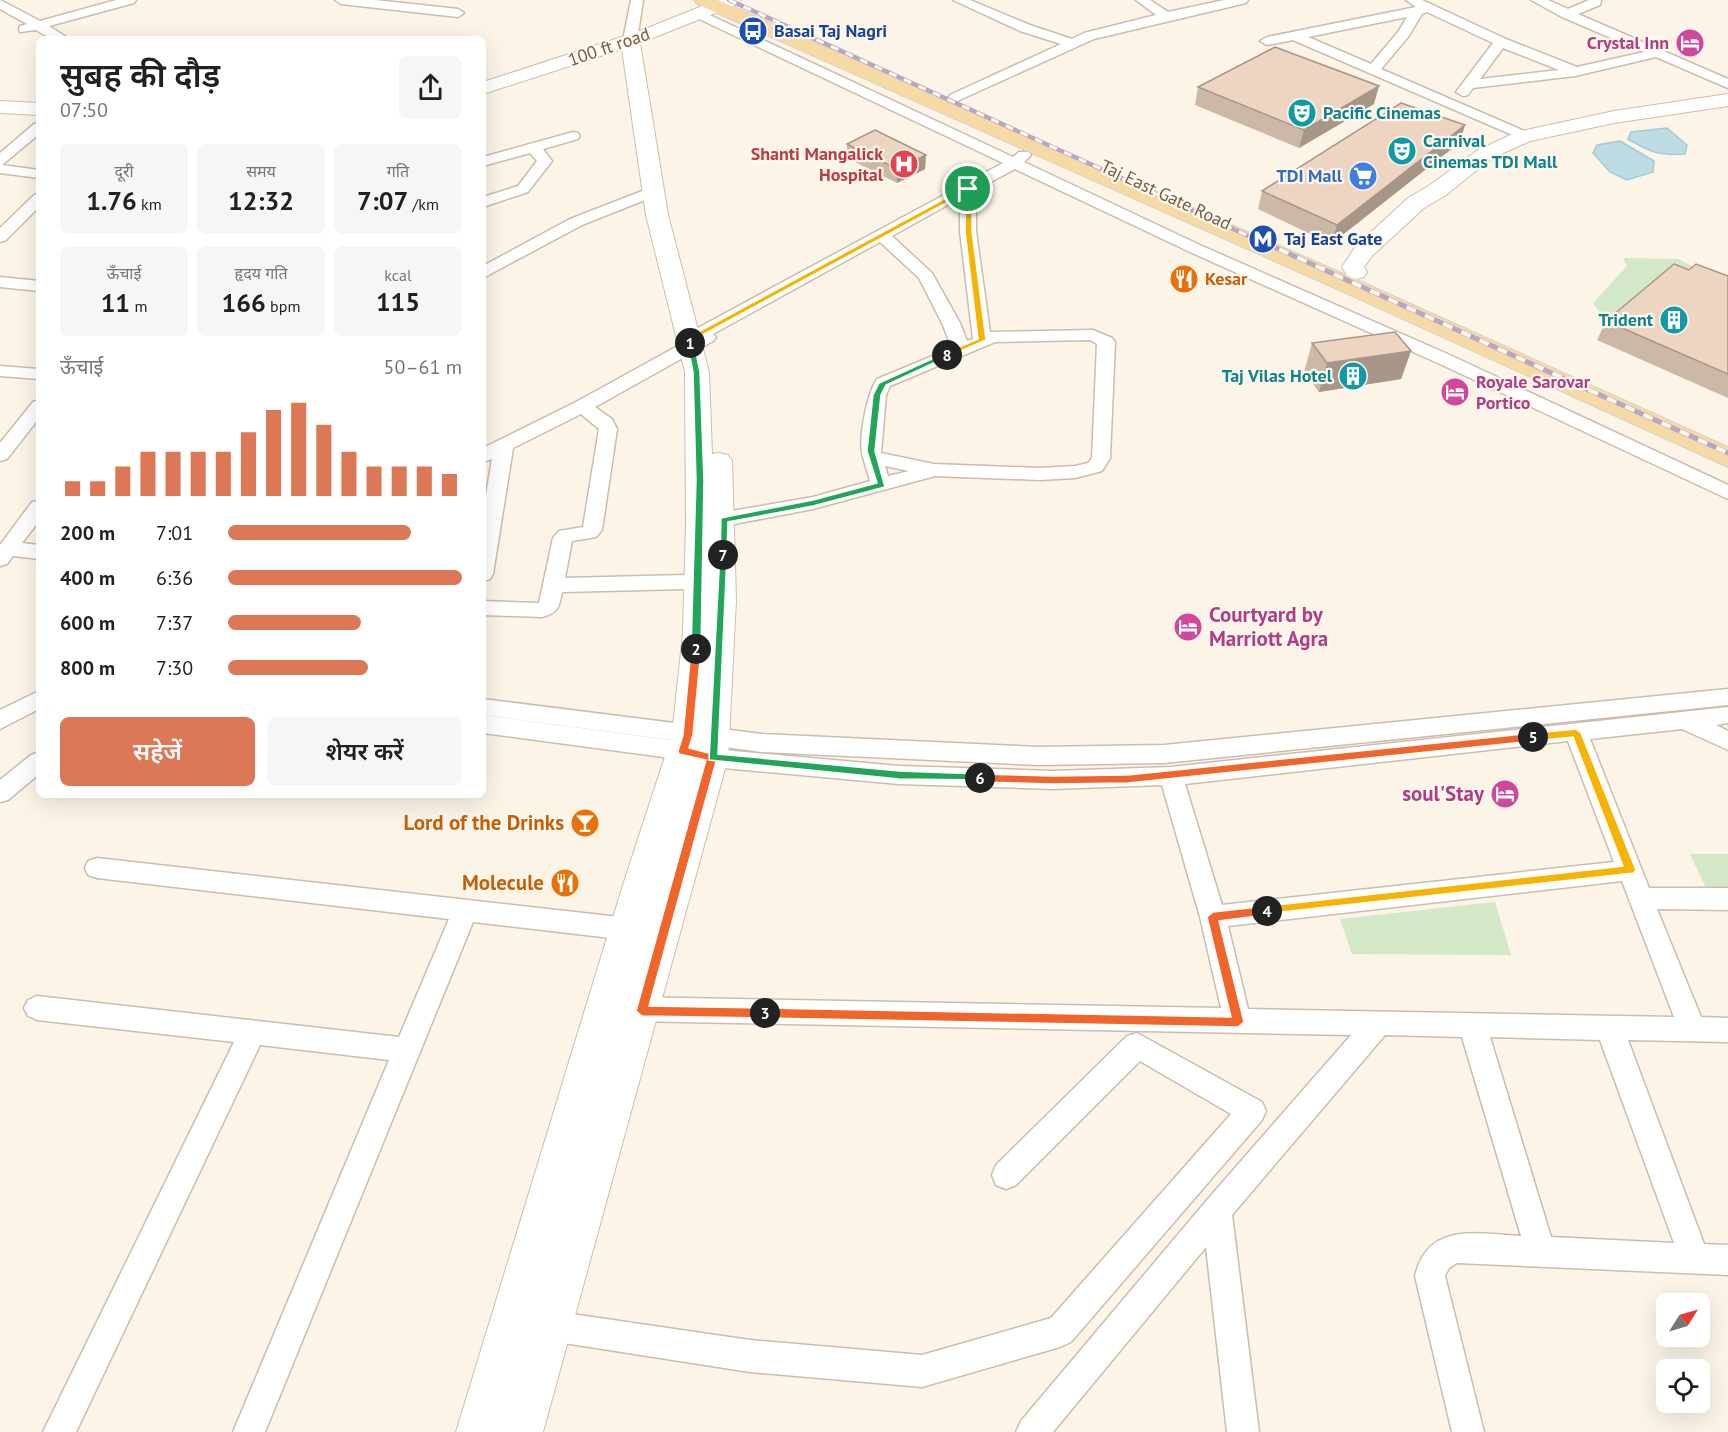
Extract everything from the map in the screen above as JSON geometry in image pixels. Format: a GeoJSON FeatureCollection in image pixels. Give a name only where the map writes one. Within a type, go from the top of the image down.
{"type":"FeatureCollection","features":[{"type":"Feature","properties":{"kind":"main road","name":"Taj East Gate Road"},"geometry":{"type":"LineString","coordinates":[[715,3],[955,98],[1728,447]]}},
{"type":"Feature","properties":{"kind":"main road"},"geometry":{"type":"LineString","coordinates":[[715,3],[1024,154],[1350,277],[1728,459]]}},
{"type":"Feature","properties":{"kind":"street"},"geometry":{"type":"LineString","coordinates":[[32,27],[130,0]]}},
{"type":"Feature","properties":{"kind":"street"},"geometry":{"type":"LineString","coordinates":[[341,0],[382,2],[458,13]]}},
{"type":"Feature","properties":{"kind":"street"},"geometry":{"type":"LineString","coordinates":[[479,1432],[624,1009],[700,745],[712,522],[697,372],[698,339],[657,215],[655,191],[643,132],[632,34],[638,0]]}},
{"type":"Feature","properties":{"kind":"street"},"geometry":{"type":"LineString","coordinates":[[959,0],[1025,28],[1071,43]]}},
{"type":"Feature","properties":{"kind":"street"},"geometry":{"type":"LineString","coordinates":[[1142,0],[1166,16]]}},
{"type":"Feature","properties":{"kind":"street"},"geometry":{"type":"LineString","coordinates":[[955,98],[1071,43],[1166,16],[1242,0]]}},
{"type":"Feature","properties":{"kind":"street"},"geometry":{"type":"LineString","coordinates":[[1537,0],[1728,84]]}},
{"type":"Feature","properties":{"kind":"street"},"geometry":{"type":"LineString","coordinates":[[1566,14],[1596,2],[1595,0]]}},
{"type":"Feature","properties":{"kind":"street","name":"100 ft road"},"geometry":{"type":"LineString","coordinates":[[486,87],[715,3]]}},
{"type":"Feature","properties":{"kind":"street"},"geometry":{"type":"LineString","coordinates":[[0,4],[41,36]]}},
{"type":"Feature","properties":{"kind":"street"},"geometry":{"type":"LineString","coordinates":[[1373,70],[1403,34],[1419,6]]}},
{"type":"Feature","properties":{"kind":"street"},"geometry":{"type":"LineString","coordinates":[[1267,41],[1419,6],[1575,72]]}},
{"type":"Feature","properties":{"kind":"street"},"geometry":{"type":"LineString","coordinates":[[0,16],[54,36]]}},
{"type":"Feature","properties":{"kind":"street","name":"100 ft road"},"geometry":{"type":"LineString","coordinates":[[486,76],[632,34]]}},
{"type":"Feature","properties":{"kind":"street"},"geometry":{"type":"LineString","coordinates":[[1295,36],[1524,136]]}},
{"type":"Feature","properties":{"kind":"street"},"geometry":{"type":"LineString","coordinates":[[1453,105],[1501,42]]}},
{"type":"Feature","properties":{"kind":"street"},"geometry":{"type":"LineString","coordinates":[[1470,84],[1575,72],[1656,53]]}},
{"type":"Feature","properties":{"kind":"street"},"geometry":{"type":"LineString","coordinates":[[0,97],[36,98]]}},
{"type":"Feature","properties":{"kind":"street"},"geometry":{"type":"LineString","coordinates":[[1319,303],[1350,277],[1367,271],[1426,211],[1438,190],[1485,154],[1524,136],[1614,117],[1728,100]]}},
{"type":"Feature","properties":{"kind":"street"},"geometry":{"type":"LineString","coordinates":[[0,107],[36,109]]}},
{"type":"Feature","properties":{"kind":"street"},"geometry":{"type":"LineString","coordinates":[[0,148],[36,119]]}},
{"type":"Feature","properties":{"kind":"street"},"geometry":{"type":"LineString","coordinates":[[0,161],[36,130]]}},
{"type":"Feature","properties":{"kind":"street"},"geometry":{"type":"LineString","coordinates":[[486,161],[573,136]]}},
{"type":"Feature","properties":{"kind":"street"},"geometry":{"type":"LineString","coordinates":[[486,201],[527,186],[545,161],[534,148]]}},
{"type":"Feature","properties":{"kind":"street"},"geometry":{"type":"LineString","coordinates":[[486,455],[582,406],[968,189],[1024,154],[1196,249],[1319,303],[1728,493]]}},
{"type":"Feature","properties":{"kind":"street"},"geometry":{"type":"LineString","coordinates":[[0,170],[36,174]]}},
{"type":"Feature","properties":{"kind":"street"},"geometry":{"type":"LineString","coordinates":[[968,189],[968,231],[982,340]]}},
{"type":"Feature","properties":{"kind":"street"},"geometry":{"type":"LineString","coordinates":[[488,267],[576,222],[655,191]]}},
{"type":"Feature","properties":{"kind":"street"},"geometry":{"type":"LineString","coordinates":[[0,237],[36,201]]}},
{"type":"Feature","properties":{"kind":"street"},"geometry":{"type":"LineString","coordinates":[[14,223],[36,225]]}},
{"type":"Feature","properties":{"kind":"street"},"geometry":{"type":"LineString","coordinates":[[883,236],[926,276],[951,323],[961,349]]}},
{"type":"Feature","properties":{"kind":"street"},"geometry":{"type":"LineString","coordinates":[[0,282],[36,286]]}},
{"type":"Feature","properties":{"kind":"street"},"geometry":{"type":"LineString","coordinates":[[873,457],[935,470],[1040,474],[1075,472],[1095,467],[1101,458],[1106,342],[1093,335],[1005,335],[982,340],[883,383],[877,395],[871,451],[882,485]]}},
{"type":"Feature","properties":{"kind":"street"},"geometry":{"type":"LineString","coordinates":[[0,371],[36,374]]}},
{"type":"Feature","properties":{"kind":"street"},"geometry":{"type":"LineString","coordinates":[[486,608],[546,609],[551,605],[563,538],[569,534],[586,534],[592,530],[608,429],[605,423],[582,406]]}},
{"type":"Feature","properties":{"kind":"street"},"geometry":{"type":"LineString","coordinates":[[0,455],[30,431],[36,414]]}},
{"type":"Feature","properties":{"kind":"street"},"geometry":{"type":"LineString","coordinates":[[486,556],[504,446]]}},
{"type":"Feature","properties":{"kind":"street"},"geometry":{"type":"LineString","coordinates":[[712,522],[813,503],[935,470]]}},
{"type":"Feature","properties":{"kind":"street"},"geometry":{"type":"LineString","coordinates":[[4,554],[36,511]]}},
{"type":"Feature","properties":{"kind":"street"},"geometry":{"type":"LineString","coordinates":[[4,554],[36,552]]}},
{"type":"Feature","properties":{"kind":"street"},"geometry":{"type":"LineString","coordinates":[[554,585],[685,582]]}},
{"type":"Feature","properties":{"kind":"street"},"geometry":{"type":"LineString","coordinates":[[486,724],[700,745],[762,743],[1027,756],[1125,756],[1728,697]]}},
{"type":"Feature","properties":{"kind":"street"},"geometry":{"type":"LineString","coordinates":[[0,720],[36,701]]}},
{"type":"Feature","properties":{"kind":"street"},"geometry":{"type":"LineString","coordinates":[[486,708],[700,745],[899,775],[1053,780],[1171,776],[1728,715]]}},
{"type":"Feature","properties":{"kind":"street"},"geometry":{"type":"LineString","coordinates":[[1682,719],[1728,741]]}},
{"type":"Feature","properties":{"kind":"street"},"geometry":{"type":"LineString","coordinates":[[1576,733],[1692,1029]]}},
{"type":"Feature","properties":{"kind":"street"},"geometry":{"type":"LineString","coordinates":[[520,1432],[551,1326],[624,1009],[628,929],[700,745]]}},
{"type":"Feature","properties":{"kind":"street"},"geometry":{"type":"LineString","coordinates":[[0,793],[36,763]]}},
{"type":"Feature","properties":{"kind":"street"},"geometry":{"type":"LineString","coordinates":[[1171,776],[1213,917],[1238,1022]]}},
{"type":"Feature","properties":{"kind":"street"},"geometry":{"type":"LineString","coordinates":[[97,868],[628,929]]}},
{"type":"Feature","properties":{"kind":"street"},"geometry":{"type":"LineString","coordinates":[[1213,917],[1630,870]]}},
{"type":"Feature","properties":{"kind":"street"},"geometry":{"type":"LineString","coordinates":[[1641,898],[1728,899]]}},
{"type":"Feature","properties":{"kind":"street"},"geometry":{"type":"LineString","coordinates":[[249,1432],[465,910]]}},
{"type":"Feature","properties":{"kind":"street"},"geometry":{"type":"LineString","coordinates":[[37,1008],[407,1050]]}},
{"type":"Feature","properties":{"kind":"street"},"geometry":{"type":"LineString","coordinates":[[624,1009],[1728,1030]]}},
{"type":"Feature","properties":{"kind":"street"},"geometry":{"type":"LineString","coordinates":[[1032,1432],[1217,1210],[1379,1023]]}},
{"type":"Feature","properties":{"kind":"street"},"geometry":{"type":"LineString","coordinates":[[1472,1024],[1541,1252]]}},
{"type":"Feature","properties":{"kind":"street"},"geometry":{"type":"LineString","coordinates":[[1610,1029],[1695,1259]]}},
{"type":"Feature","properties":{"kind":"street"},"geometry":{"type":"LineString","coordinates":[[59,1432],[252,1031]]}},
{"type":"Feature","properties":{"kind":"street"},"geometry":{"type":"LineString","coordinates":[[551,1326],[750,1356],[922,1371],[1060,1331],[1252,1111],[1137,1045],[1006,1176]]}},
{"type":"Feature","properties":{"kind":"street"},"geometry":{"type":"LineString","coordinates":[[1217,1210],[1243,1432]]}},
{"type":"Feature","properties":{"kind":"street"},"geometry":{"type":"LineString","coordinates":[[1468,1432],[1430,1276],[1432,1263],[1443,1253],[1457,1248],[1728,1260]]}},
{"type":"Feature","properties":{"kind":"green space"},"geometry":{"type":"Polygon","coordinates":[[[1623,258],[1678,259],[1704,272],[1608,324],[1593,303],[1627,266],[1623,258]]]}},
{"type":"Feature","properties":{"kind":"green space"},"geometry":{"type":"Polygon","coordinates":[[[1690,854],[1728,854],[1728,890],[1707,890],[1690,854]]]}},
{"type":"Feature","properties":{"kind":"green space"},"geometry":{"type":"Polygon","coordinates":[[[1495,902],[1511,955],[1352,954],[1340,919],[1495,902]]]}},
{"type":"Feature","properties":{"kind":"water"},"geometry":{"type":"Polygon","coordinates":[[[1667,128],[1687,145],[1685,154],[1655,152],[1628,139],[1631,132],[1667,128]]]}},
{"type":"Feature","properties":{"kind":"water"},"geometry":{"type":"Polygon","coordinates":[[[1620,141],[1654,161],[1653,172],[1627,180],[1610,172],[1593,153],[1597,145],[1620,141]]]}},
{"type":"Feature","properties":{"kind":"building"},"geometry":{"type":"Polygon","coordinates":[[[1275,47],[1379,86],[1304,130],[1198,87],[1275,47]]]}},
{"type":"Feature","properties":{"kind":"building","name":"TDI Mall"},"geometry":{"type":"Polygon","coordinates":[[[1401,103],[1465,125],[1337,225],[1262,191],[1401,103]]]}},
{"type":"Feature","properties":{"kind":"building"},"geometry":{"type":"Polygon","coordinates":[[[875,130],[926,155],[897,169],[847,144],[875,130]]]}},
{"type":"Feature","properties":{"kind":"building","name":"Trident"},"geometry":{"type":"Polygon","coordinates":[[[1674,264],[1689,270],[1696,264],[1728,276],[1728,374],[1606,321],[1674,264]]]}},
{"type":"Feature","properties":{"kind":"building"},"geometry":{"type":"Polygon","coordinates":[[[1395,332],[1411,351],[1327,363],[1312,343],[1395,332]]]}},
{"type":"Feature","properties":{"kind":"railway"},"geometry":{"type":"LineString","coordinates":[[729,0],[1264,243]]}},
{"type":"Feature","properties":{"kind":"railway"},"geometry":{"type":"LineString","coordinates":[[1261,241],[1728,453]]}},
{"type":"Feature","properties":{"kind":"place","name":"Basai Taj Nagri"},"geometry":{"type":"Point","coordinates":[753,31]}},
{"type":"Feature","properties":{"kind":"place","name":"Crystal Inn"},"geometry":{"type":"Point","coordinates":[1690,43]}},
{"type":"Feature","properties":{"kind":"place","name":"Pacific Cinemas"},"geometry":{"type":"Point","coordinates":[1302,113]}},
{"type":"Feature","properties":{"kind":"place","name":"Carnival Cinemas TDI Mall"},"geometry":{"type":"Point","coordinates":[1402,151]}},
{"type":"Feature","properties":{"kind":"place","name":"Shanti Mangalick Hospital"},"geometry":{"type":"Point","coordinates":[904,164]}},
{"type":"Feature","properties":{"kind":"place","name":"TDI Mall"},"geometry":{"type":"Point","coordinates":[1363,176]}},
{"type":"Feature","properties":{"kind":"place","name":"Taj East Gate"},"geometry":{"type":"Point","coordinates":[1263,239]}},
{"type":"Feature","properties":{"kind":"place","name":"Kesar"},"geometry":{"type":"Point","coordinates":[1184,279]}},
{"type":"Feature","properties":{"kind":"place","name":"Trident"},"geometry":{"type":"Point","coordinates":[1674,320]}},
{"type":"Feature","properties":{"kind":"place","name":"Taj Vilas Hotel"},"geometry":{"type":"Point","coordinates":[1353,376]}},
{"type":"Feature","properties":{"kind":"place","name":"Royale Sarovar Portico"},"geometry":{"type":"Point","coordinates":[1455,392]}},
{"type":"Feature","properties":{"kind":"place","name":"Courtyard by Marriott Agra"},"geometry":{"type":"Point","coordinates":[1188,627]}},
{"type":"Feature","properties":{"kind":"place","name":"soul'Stay"},"geometry":{"type":"Point","coordinates":[1505,794]}},
{"type":"Feature","properties":{"kind":"place","name":"Lord of the Drinks"},"geometry":{"type":"Point","coordinates":[585,823]}},
{"type":"Feature","properties":{"kind":"place","name":"Molecule"},"geometry":{"type":"Point","coordinates":[565,883]}},
{"type":"Feature","properties":{"kind":"route"},"geometry":{"type":"LineString","coordinates":[[968,189],[689,340],[697,372],[700,524],[698,633],[688,735],[683,751],[712,758],[642,1011],[1238,1022],[1213,917],[1630,870],[1576,733],[1128,779],[1053,780],[899,775],[712,758],[718,683],[724,520],[759,515],[882,485],[871,451],[877,395],[883,383],[982,340],[968,231],[968,189]]}}]}
